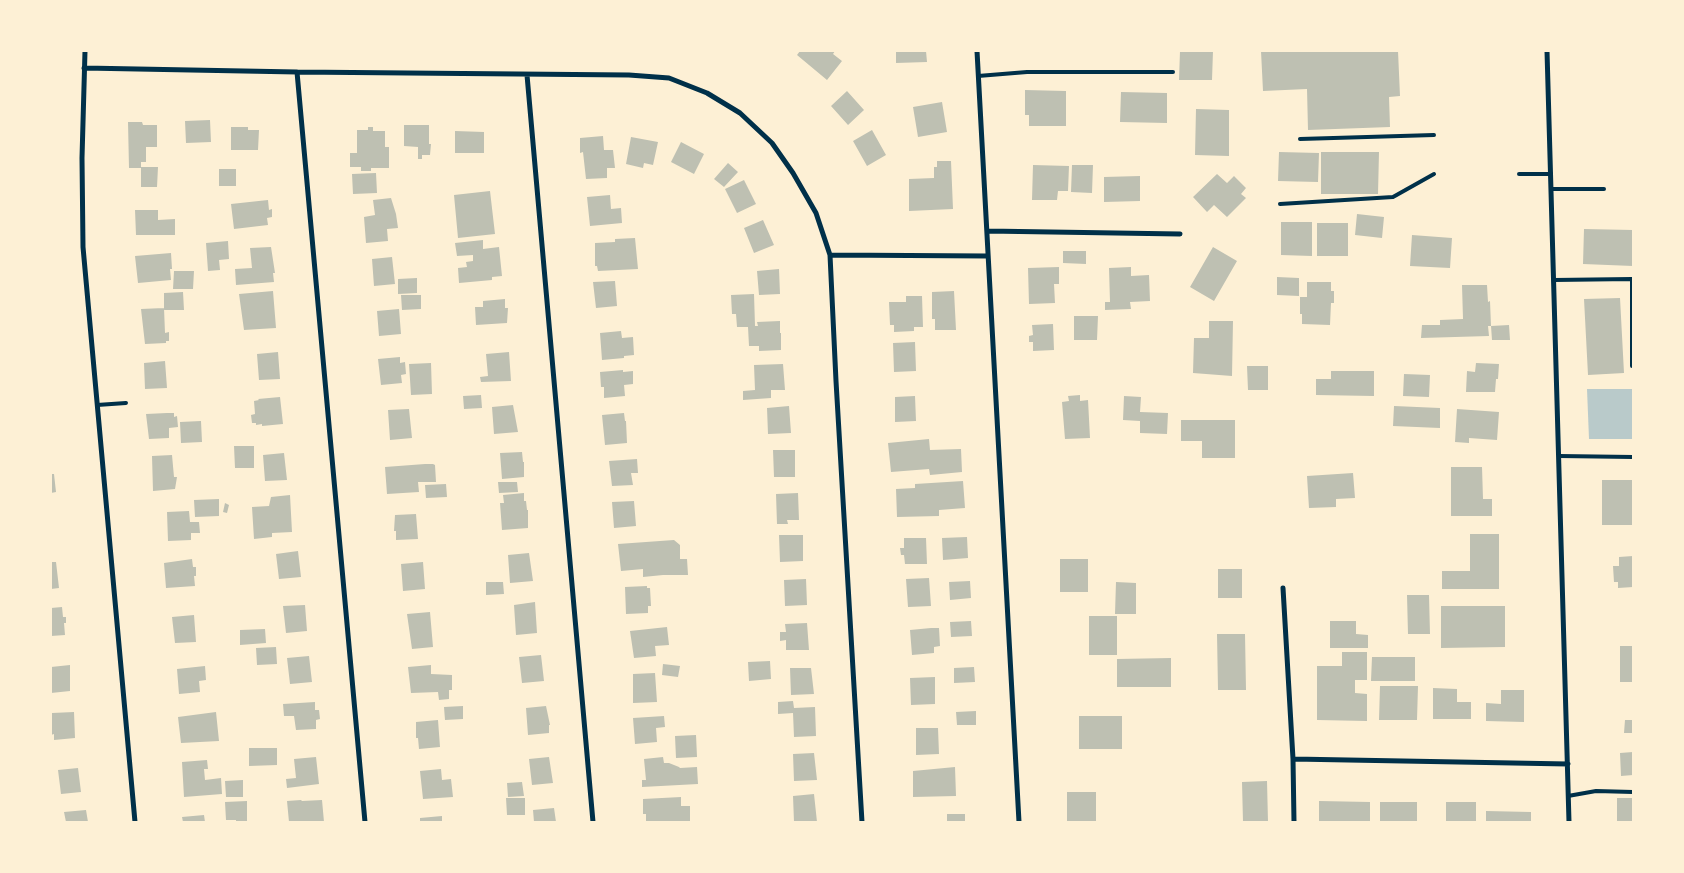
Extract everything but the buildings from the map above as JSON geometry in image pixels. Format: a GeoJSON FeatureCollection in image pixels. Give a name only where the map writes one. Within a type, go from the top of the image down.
{"type":"FeatureCollection","features":[{"type":"Feature","properties":{"kind":"street"},"geometry":{"type":"LineString","coordinates":[[85,51],[82,158],[83,248],[135,822]]}},
{"type":"Feature","properties":{"kind":"street"},"geometry":{"type":"LineString","coordinates":[[976,51],[1019,822]]}},
{"type":"Feature","properties":{"kind":"street"},"geometry":{"type":"LineString","coordinates":[[1547,51],[1569,822]]}},
{"type":"Feature","properties":{"kind":"street"},"geometry":{"type":"LineString","coordinates":[[84,68],[629,75],[668,78],[707,92],[740,113],[772,143],[793,173],[816,213],[830,255],[862,822]]}},
{"type":"Feature","properties":{"kind":"street"},"geometry":{"type":"LineString","coordinates":[[297,72],[365,822]]}},
{"type":"Feature","properties":{"kind":"street"},"geometry":{"type":"LineString","coordinates":[[527,75],[593,822]]}},
{"type":"Feature","properties":{"kind":"street"},"geometry":{"type":"LineString","coordinates":[[986,231],[1180,234]]}},
{"type":"Feature","properties":{"kind":"street"},"geometry":{"type":"LineString","coordinates":[[830,255],[987,256]]}},
{"type":"Feature","properties":{"kind":"street"},"geometry":{"type":"LineString","coordinates":[[1283,588],[1293,759],[1294,822]]}},
{"type":"Feature","properties":{"kind":"street"},"geometry":{"type":"LineString","coordinates":[[1293,759],[1568,764]]}},
{"type":"Feature","properties":{"kind":"lane"},"geometry":{"type":"LineString","coordinates":[[978,76],[1027,72],[1173,72]]}},
{"type":"Feature","properties":{"kind":"lane"},"geometry":{"type":"LineString","coordinates":[[1300,139],[1434,135]]}},
{"type":"Feature","properties":{"kind":"lane"},"geometry":{"type":"LineString","coordinates":[[1280,204],[1393,197],[1434,174]]}},
{"type":"Feature","properties":{"kind":"lane"},"geometry":{"type":"LineString","coordinates":[[1519,174],[1551,174]]}},
{"type":"Feature","properties":{"kind":"lane"},"geometry":{"type":"LineString","coordinates":[[1551,189],[1604,189]]}},
{"type":"Feature","properties":{"kind":"lane"},"geometry":{"type":"LineString","coordinates":[[1554,280],[1632,279],[1632,366]]}},
{"type":"Feature","properties":{"kind":"lane"},"geometry":{"type":"LineString","coordinates":[[97,405],[126,403]]}},
{"type":"Feature","properties":{"kind":"lane"},"geometry":{"type":"LineString","coordinates":[[1559,456],[1633,457]]}},
{"type":"Feature","properties":{"kind":"lane"},"geometry":{"type":"LineString","coordinates":[[1568,796],[1596,791],[1633,792]]}},
{"type":"Feature","properties":{"kind":"shaded area"},"geometry":{"type":"Polygon","coordinates":[[[1587,389],[1633,389],[1633,439],[1589,439],[1587,389]]]}}]}
